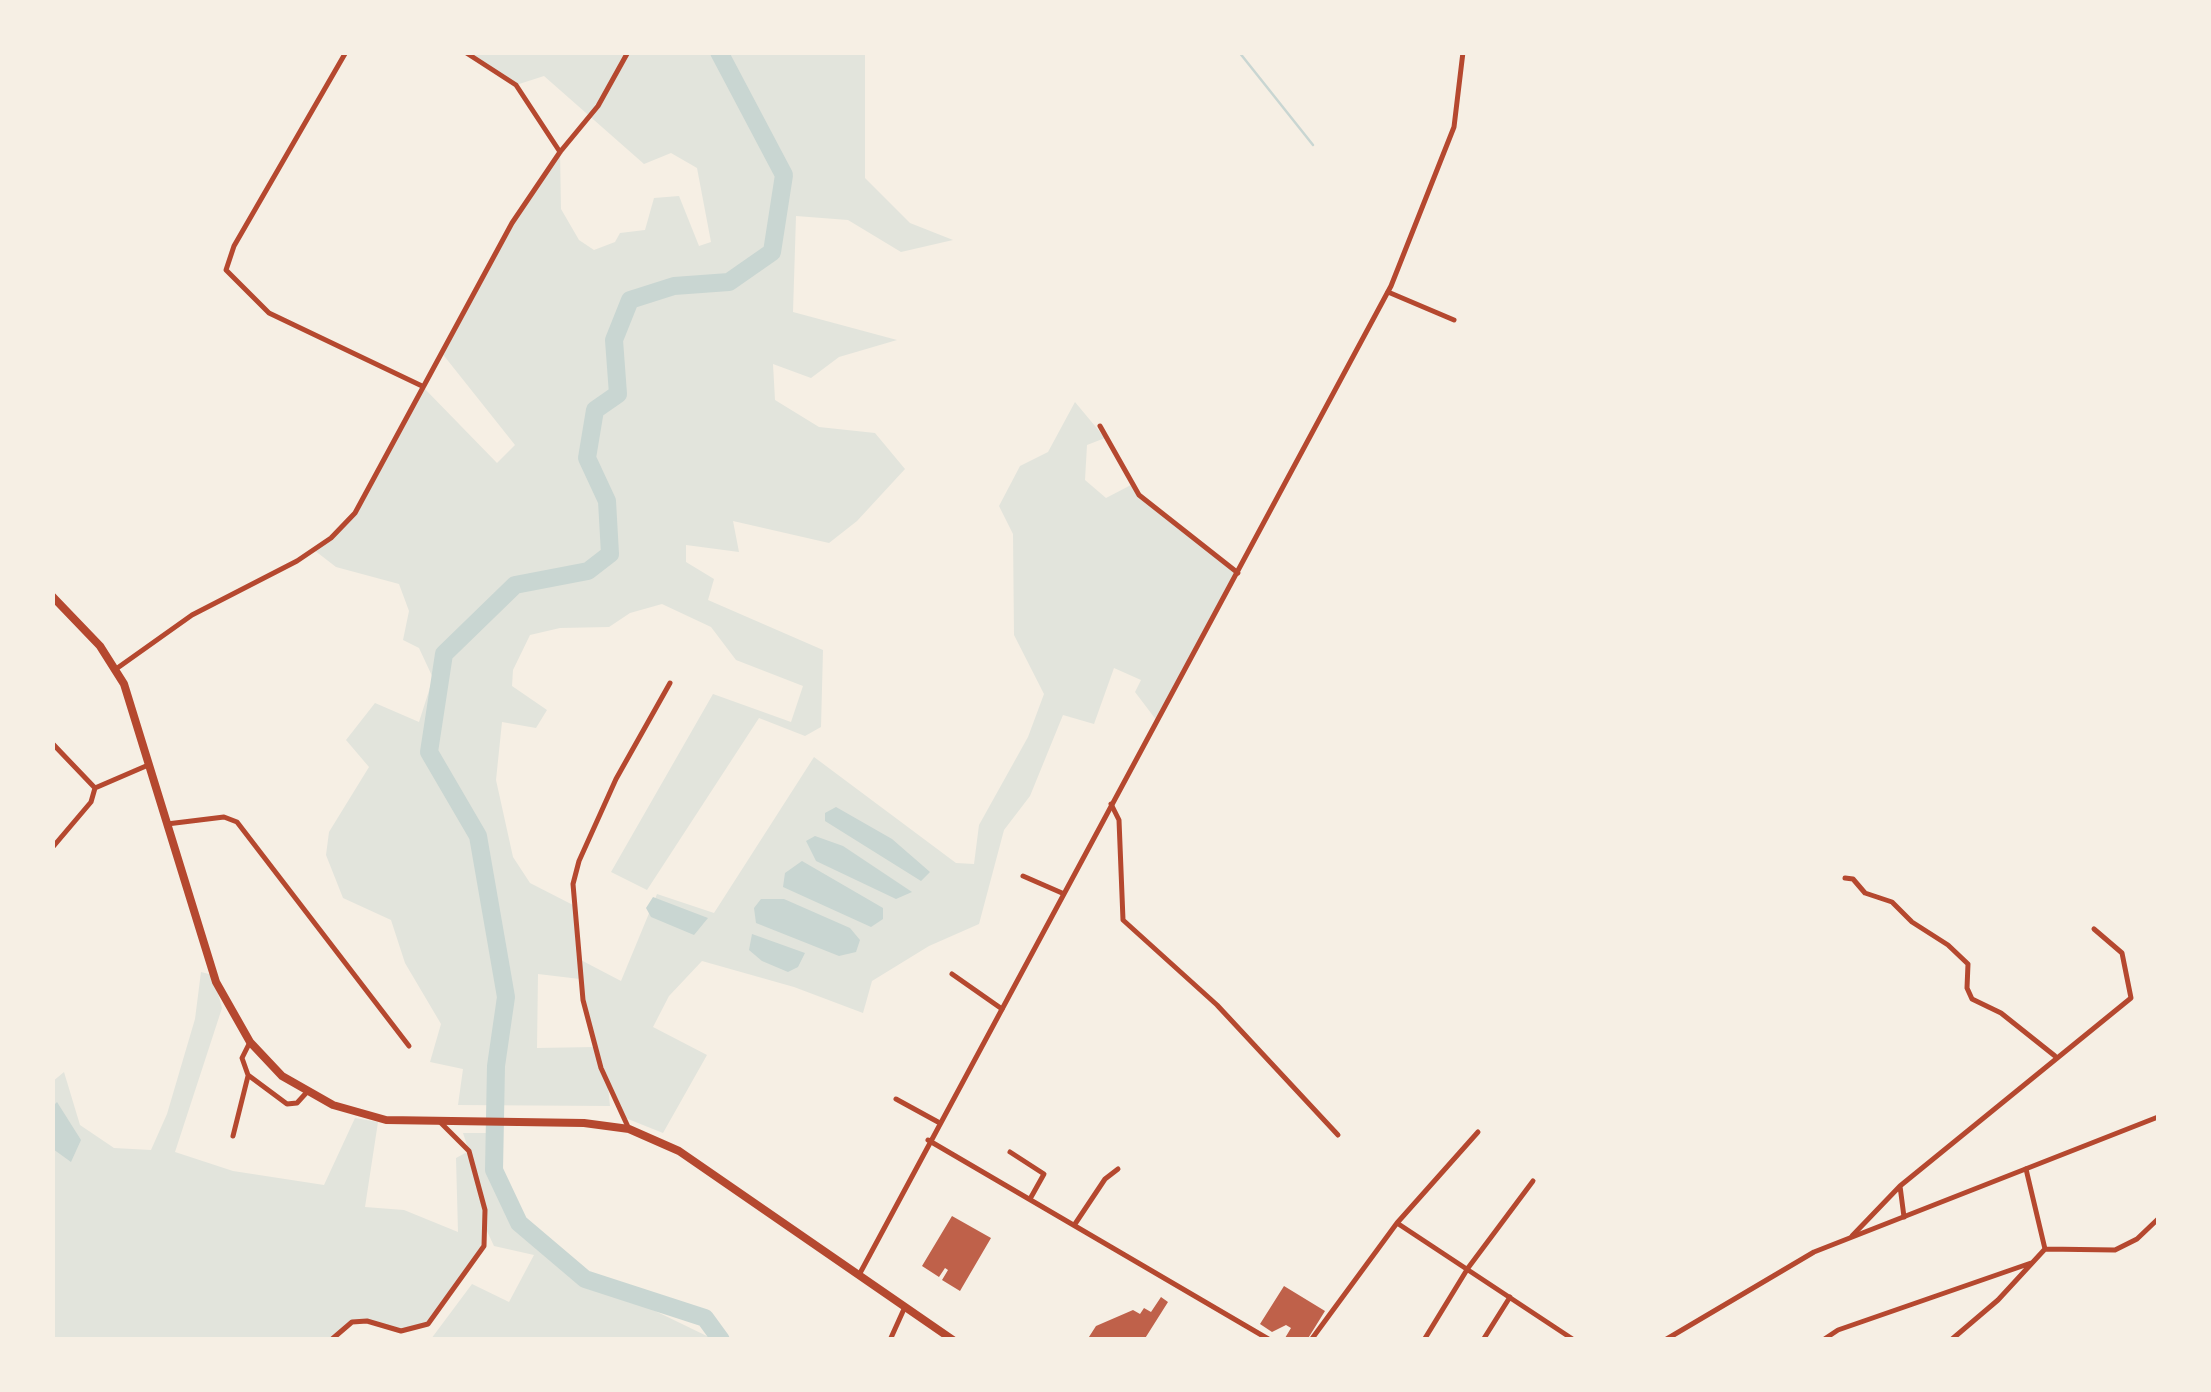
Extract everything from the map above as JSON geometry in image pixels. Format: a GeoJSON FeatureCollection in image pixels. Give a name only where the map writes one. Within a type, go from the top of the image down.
{"type":"FeatureCollection","features":[{"type":"Feature","properties":{"kind":"highway"},"geometry":{"type":"LineString","coordinates":[[52,596],[100,646],[116,670],[216,982],[250,1042],[282,1076],[307,1092],[361,1115],[629,1129],[679,1152],[953,1340]]}},
{"type":"Feature","properties":{"kind":"street"},"geometry":{"type":"LineString","coordinates":[[346,52],[234,246],[226,270],[269,312],[422,386]]}},
{"type":"Feature","properties":{"kind":"street"},"geometry":{"type":"LineString","coordinates":[[465,52],[516,85],[560,152]]}},
{"type":"Feature","properties":{"kind":"street"},"geometry":{"type":"LineString","coordinates":[[116,670],[192,615],[298,561],[331,538],[356,513],[512,223],[560,152],[598,106],[628,52]]}},
{"type":"Feature","properties":{"kind":"street"},"geometry":{"type":"LineString","coordinates":[[859,1276],[928,1140],[1388,292],[1454,127],[1464,52]]}},
{"type":"Feature","properties":{"kind":"street"},"geometry":{"type":"LineString","coordinates":[[1388,292],[1454,320]]}},
{"type":"Feature","properties":{"kind":"street"},"geometry":{"type":"LineString","coordinates":[[1100,426],[1139,495],[1238,572]]}},
{"type":"Feature","properties":{"kind":"street"},"geometry":{"type":"LineString","coordinates":[[629,1129],[601,1068],[583,1000],[573,884],[578,860],[616,779],[670,683]]}},
{"type":"Feature","properties":{"kind":"street"},"geometry":{"type":"LineString","coordinates":[[52,743],[95,788]]}},
{"type":"Feature","properties":{"kind":"street"},"geometry":{"type":"LineString","coordinates":[[95,788],[146,766]]}},
{"type":"Feature","properties":{"kind":"street"},"geometry":{"type":"LineString","coordinates":[[52,848],[91,802],[95,788]]}},
{"type":"Feature","properties":{"kind":"street"},"geometry":{"type":"LineString","coordinates":[[1111,804],[1119,820],[1123,920],[1210,997],[1338,1135]]}},
{"type":"Feature","properties":{"kind":"street"},"geometry":{"type":"LineString","coordinates":[[164,824],[224,817],[237,822],[409,1046]]}},
{"type":"Feature","properties":{"kind":"street"},"geometry":{"type":"LineString","coordinates":[[1023,876],[1062,893]]}},
{"type":"Feature","properties":{"kind":"street"},"geometry":{"type":"LineString","coordinates":[[1845,878],[1853,879],[1865,893],[1892,902],[1912,922],[1948,945],[1968,964],[1967,988],[1972,1000],[2000,1013],[2055,1056]]}},
{"type":"Feature","properties":{"kind":"street"},"geometry":{"type":"LineString","coordinates":[[1850,1238],[1900,1186],[2130,998],[2122,953],[2094,929]]}},
{"type":"Feature","properties":{"kind":"street"},"geometry":{"type":"LineString","coordinates":[[952,974],[1002,1009]]}},
{"type":"Feature","properties":{"kind":"street"},"geometry":{"type":"LineString","coordinates":[[233,1136],[248,1075],[242,1058],[250,1042]]}},
{"type":"Feature","properties":{"kind":"street"},"geometry":{"type":"LineString","coordinates":[[248,1075],[287,1104],[297,1103],[307,1092]]}},
{"type":"Feature","properties":{"kind":"street"},"geometry":{"type":"LineString","coordinates":[[896,1099],[938,1122]]}},
{"type":"Feature","properties":{"kind":"street"},"geometry":{"type":"LineString","coordinates":[[1666,1340],[1731,1297],[1850,1238],[2158,1117]]}},
{"type":"Feature","properties":{"kind":"street"},"geometry":{"type":"LineString","coordinates":[[330,1340],[352,1322],[367,1321],[401,1330],[428,1324],[484,1246],[485,1210],[469,1151],[443,1121]]}},
{"type":"Feature","properties":{"kind":"street"},"geometry":{"type":"LineString","coordinates":[[1310,1340],[1397,1223],[1478,1132]]}},
{"type":"Feature","properties":{"kind":"street"},"geometry":{"type":"LineString","coordinates":[[928,1140],[1270,1340]]}},
{"type":"Feature","properties":{"kind":"street"},"geometry":{"type":"LineString","coordinates":[[1010,1152],[1044,1174],[1030,1199]]}},
{"type":"Feature","properties":{"kind":"street"},"geometry":{"type":"LineString","coordinates":[[1075,1224],[1105,1178],[1118,1169]]}},
{"type":"Feature","properties":{"kind":"street"},"geometry":{"type":"LineString","coordinates":[[2026,1169],[2045,1249]]}},
{"type":"Feature","properties":{"kind":"street"},"geometry":{"type":"LineString","coordinates":[[1424,1340],[1468,1268],[1533,1181]]}},
{"type":"Feature","properties":{"kind":"street"},"geometry":{"type":"LineString","coordinates":[[1900,1186],[1904,1217]]}},
{"type":"Feature","properties":{"kind":"street"},"geometry":{"type":"LineString","coordinates":[[2045,1249],[2115,1250],[2137,1239],[2158,1219]]}},
{"type":"Feature","properties":{"kind":"street"},"geometry":{"type":"LineString","coordinates":[[1397,1223],[1574,1340]]}},
{"type":"Feature","properties":{"kind":"street"},"geometry":{"type":"LineString","coordinates":[[1951,1340],[2045,1249]]}},
{"type":"Feature","properties":{"kind":"street"},"geometry":{"type":"LineString","coordinates":[[1822,1340],[1838,1330],[2034,1262]]}},
{"type":"Feature","properties":{"kind":"street"},"geometry":{"type":"LineString","coordinates":[[1483,1340],[1510,1297]]}},
{"type":"Feature","properties":{"kind":"street"},"geometry":{"type":"LineString","coordinates":[[890,1340],[906,1306]]}},
{"type":"Feature","properties":{"kind":"shaded area"},"geometry":{"type":"Polygon","coordinates":[[[865,52],[865,178],[910,223],[953,240],[901,252],[848,220],[796,216],[793,312],[897,340],[839,357],[811,378],[773,364],[775,400],[819,427],[875,433],[905,469],[857,521],[829,543],[733,521],[739,552],[686,545],[686,562],[714,579],[708,600],[823,650],[821,727],[805,736],[759,718],[647,890],[611,872],[713,694],[791,722],[803,686],[736,660],[711,627],[662,604],[630,613],[609,627],[560,628],[530,635],[513,670],[512,686],[547,710],[536,728],[502,722],[496,780],[513,857],[530,883],[573,905],[577,958],[621,981],[657,894],[714,913],[814,757],[956,863],[974,864],[979,825],[1028,737],[1044,694],[1014,635],[1013,534],[999,506],[1020,466],[1048,452],[1075,402],[1105,438],[1087,445],[1085,480],[1106,498],[1131,485],[1238,573],[1157,721],[1135,692],[1141,680],[1114,668],[1094,724],[1063,715],[1030,796],[1004,830],[979,924],[929,946],[872,981],[863,1013],[794,987],[702,961],[669,996],[653,1027],[707,1055],[663,1133],[623,1117],[608,1086],[610,1106],[458,1105],[463,1069],[430,1062],[441,1024],[405,963],[391,920],[343,898],[326,855],[329,832],[369,767],[346,740],[375,703],[419,722],[433,678],[419,648],[403,640],[409,611],[399,584],[336,567],[314,550],[355,513],[422,386],[497,463],[515,445],[441,352],[512,223],[560,152],[561,209],[579,240],[594,250],[615,242],[620,233],[645,230],[654,198],[679,196],[699,246],[711,242],[697,168],[671,153],[644,164],[544,76],[516,85],[461,53],[865,52]],[[538,974],[537,1048],[595,1047],[580,979],[538,974]]]}},
{"type":"Feature","properties":{"kind":"shaded area"},"geometry":{"type":"Polygon","coordinates":[[[836,807],[892,839],[930,872],[921,881],[825,821],[825,813],[836,807]]]}},
{"type":"Feature","properties":{"kind":"shaded area"},"geometry":{"type":"Polygon","coordinates":[[[815,836],[843,846],[912,892],[896,899],[816,861],[806,841],[815,836]]]}},
{"type":"Feature","properties":{"kind":"shaded area"},"geometry":{"type":"Polygon","coordinates":[[[802,861],[883,908],[883,919],[871,927],[783,887],[785,873],[802,861]]]}},
{"type":"Feature","properties":{"kind":"shaded area"},"geometry":{"type":"Polygon","coordinates":[[[653,897],[708,918],[694,935],[651,917],[646,908],[653,897]]]}},
{"type":"Feature","properties":{"kind":"shaded area"},"geometry":{"type":"Polygon","coordinates":[[[761,899],[784,899],[850,928],[860,940],[856,952],[839,956],[756,923],[754,908],[761,899]]]}},
{"type":"Feature","properties":{"kind":"shaded area"},"geometry":{"type":"Polygon","coordinates":[[[752,934],[805,953],[798,967],[788,972],[762,961],[749,950],[752,934]]]}},
{"type":"Feature","properties":{"kind":"shaded area"},"geometry":{"type":"Polygon","coordinates":[[[201,972],[213,975],[222,1008],[175,1152],[233,1171],[324,1185],[355,1118],[378,1122],[365,1207],[404,1210],[458,1232],[456,1158],[469,1151],[463,1133],[491,1133],[494,1170],[519,1223],[581,1275],[713,1339],[431,1339],[472,1284],[509,1302],[534,1255],[494,1246],[486,1229],[484,1246],[432,1319],[418,1329],[401,1331],[367,1321],[352,1322],[331,1339],[53,1339],[52,1082],[64,1072],[80,1125],[114,1148],[151,1150],[167,1114],[195,1019],[201,972]]]}},
{"type":"Feature","properties":{"kind":"shaded area"},"geometry":{"type":"Polygon","coordinates":[[[57,1102],[81,1140],[71,1162],[53,1149],[53,1106],[57,1102]]]}},
{"type":"Feature","properties":{"kind":"building"},"geometry":{"type":"Polygon","coordinates":[[[952,1216],[991,1238],[960,1291],[942,1280],[948,1270],[945,1268],[939,1277],[922,1266],[952,1216]]]}},
{"type":"Feature","properties":{"kind":"building"},"geometry":{"type":"Polygon","coordinates":[[[1284,1286],[1325,1311],[1307,1340],[1285,1338],[1291,1328],[1286,1325],[1272,1332],[1260,1324],[1284,1286]]]}},
{"type":"Feature","properties":{"kind":"building"},"geometry":{"type":"Polygon","coordinates":[[[1161,1297],[1168,1302],[1144,1340],[1087,1340],[1096,1326],[1133,1310],[1140,1314],[1144,1308],[1151,1312],[1161,1297]]]}},
{"type":"Feature","properties":{"kind":"waterway"},"geometry":{"type":"LineString","coordinates":[[719,52],[784,175],[772,252],[729,282],[674,286],[630,300],[614,340],[618,394],[595,410],[587,458],[607,501],[610,554],[588,571],[515,585],[444,654],[429,752],[478,836],[506,997],[496,1066],[494,1170],[519,1223],[585,1279],[705,1318],[721,1340]]}},
{"type":"Feature","properties":{"kind":"waterway"},"geometry":{"type":"LineString","coordinates":[[1239,52],[1313,145]]}}]}
